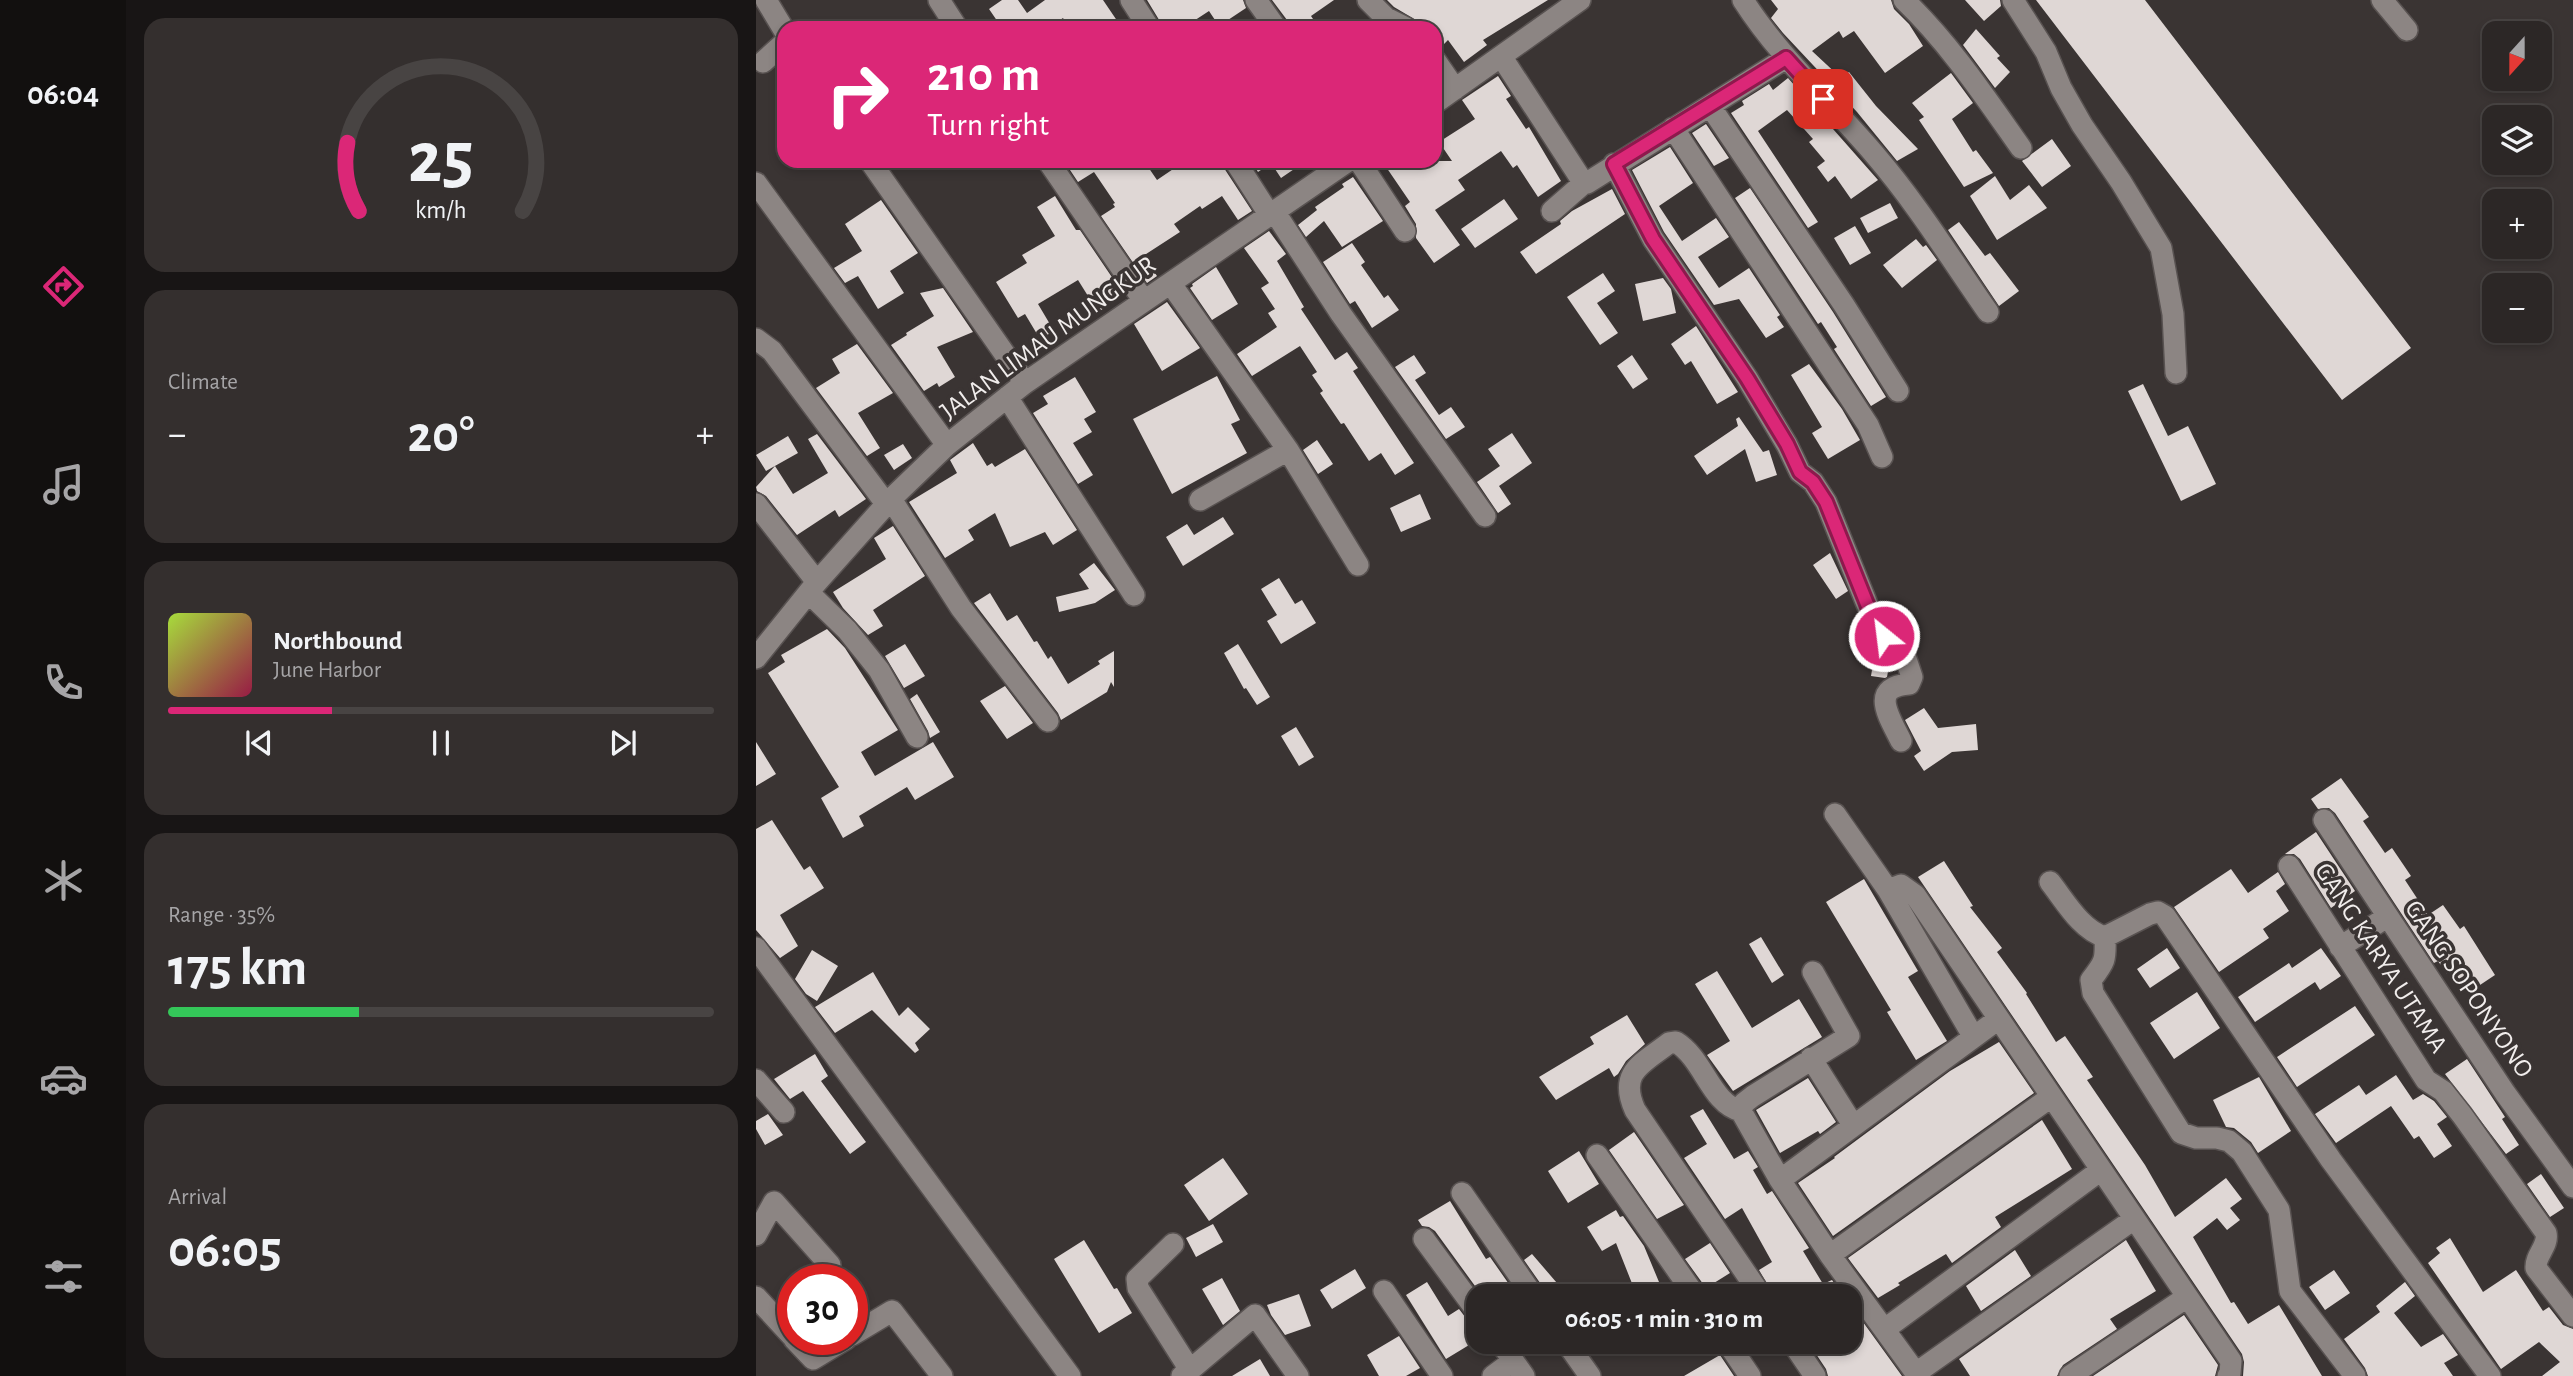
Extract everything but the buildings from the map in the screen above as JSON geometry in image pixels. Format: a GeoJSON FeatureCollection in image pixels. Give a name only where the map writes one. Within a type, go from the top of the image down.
{"type":"FeatureCollection","features":[{"type":"Feature","properties":{"kind":"street"},"geometry":{"type":"LineString","coordinates":[[766,0],[779,21]]}},
{"type":"Feature","properties":{"kind":"street"},"geometry":{"type":"LineString","coordinates":[[1131,0],[1144,21]]}},
{"type":"Feature","properties":{"kind":"street"},"geometry":{"type":"LineString","coordinates":[[1256,0],[1271,21]]}},
{"type":"Feature","properties":{"kind":"street"},"geometry":{"type":"LineString","coordinates":[[1368,0],[1392,21]]}},
{"type":"Feature","properties":{"kind":"street"},"geometry":{"type":"LineString","coordinates":[[1442,98],[1580,0]]}},
{"type":"Feature","properties":{"kind":"street"},"geometry":{"type":"LineString","coordinates":[[1743,0],[1786,58],[1848,122],[1878,158],[1915,206],[1988,312]]}},
{"type":"Feature","properties":{"kind":"street"},"geometry":{"type":"LineString","coordinates":[[1904,0],[1945,44],[2021,148]]}},
{"type":"Feature","properties":{"kind":"street"},"geometry":{"type":"LineString","coordinates":[[2013,0],[2046,51],[2061,88],[2082,125],[2161,248],[2173,314],[2176,373]]}},
{"type":"Feature","properties":{"kind":"street"},"geometry":{"type":"LineString","coordinates":[[2382,0],[2407,30]]}},
{"type":"Feature","properties":{"kind":"street"},"geometry":{"type":"LineString","coordinates":[[763,62],[777,49]]}},
{"type":"Feature","properties":{"kind":"street"},"geometry":{"type":"LineString","coordinates":[[1501,55],[1584,183]]}},
{"type":"Feature","properties":{"kind":"street"},"geometry":{"type":"LineString","coordinates":[[1552,211],[1584,183],[1596,179],[1614,164],[1786,58]]}},
{"type":"Feature","properties":{"kind":"street"},"geometry":{"type":"LineString","coordinates":[[1442,70],[1455,89]]}},
{"type":"Feature","properties":{"kind":"street"},"geometry":{"type":"LineString","coordinates":[[1710,106],[1844,305],[1898,391]]}},
{"type":"Feature","properties":{"kind":"street"},"geometry":{"type":"LineString","coordinates":[[1673,128],[1868,425],[1882,457]]}},
{"type":"Feature","properties":{"kind":"street"},"geometry":{"type":"LineString","coordinates":[[1614,164],[1653,239],[1751,384],[1787,444],[1800,472],[1813,482],[1826,502],[1879,634],[1898,635],[1913,677],[1909,684],[1894,685],[1888,691],[1885,702],[1901,741]]}},
{"type":"Feature","properties":{"kind":"street"},"geometry":{"type":"LineString","coordinates":[[875,168],[1025,383]]}},
{"type":"Feature","properties":{"kind":"street"},"geometry":{"type":"LineString","coordinates":[[1053,168],[1144,301]]}},
{"type":"Feature","properties":{"kind":"street"},"geometry":{"type":"LineString","coordinates":[[1240,168],[1485,516]]}},
{"type":"Feature","properties":{"kind":"street","name":"JALAN LIMAU MUNGKUR"},"geometry":{"type":"LineString","coordinates":[[756,657],[889,502],[947,445],[1025,383],[1337,168]]}},
{"type":"Feature","properties":{"kind":"street"},"geometry":{"type":"LineString","coordinates":[[1364,168],[1405,231]]}},
{"type":"Feature","properties":{"kind":"street"},"geometry":{"type":"LineString","coordinates":[[756,183],[947,445]]}},
{"type":"Feature","properties":{"kind":"street"},"geometry":{"type":"LineString","coordinates":[[1171,284],[1288,450],[1358,565]]}},
{"type":"Feature","properties":{"kind":"street"},"geometry":{"type":"LineString","coordinates":[[756,339],[772,351],[889,502],[961,608],[1048,721]]}},
{"type":"Feature","properties":{"kind":"street"},"geometry":{"type":"LineString","coordinates":[[1007,397],[1134,595]]}},
{"type":"Feature","properties":{"kind":"street"},"geometry":{"type":"LineString","coordinates":[[1200,500],[1288,450]]}},
{"type":"Feature","properties":{"kind":"street"},"geometry":{"type":"LineString","coordinates":[[756,504],[813,588],[879,670],[917,737]]}},
{"type":"Feature","properties":{"kind":"street"},"geometry":{"type":"LineString","coordinates":[[1835,814],[1888,890],[1973,1036]]}},
{"type":"Feature","properties":{"kind":"street","name":"GANG SOPONYONO"},"geometry":{"type":"LineString","coordinates":[[2324,820],[2505,1093],[2573,1187]]}},
{"type":"Feature","properties":{"kind":"street","name":"GANG KARYA UTAMA"},"geometry":{"type":"LineString","coordinates":[[2289,866],[2426,1080],[2443,1091],[2462,1115],[2546,1233],[2547,1239],[2536,1260],[2536,1268],[2573,1316]]}},
{"type":"Feature","properties":{"kind":"street"},"geometry":{"type":"LineString","coordinates":[[2050,882],[2094,934],[2105,937],[2154,912],[2165,916],[2331,1160],[2490,1376]]}},
{"type":"Feature","properties":{"kind":"street"},"geometry":{"type":"LineString","coordinates":[[1888,890],[1901,885],[1915,895],[1997,1020],[2231,1362],[2228,1376]]}},
{"type":"Feature","properties":{"kind":"street"},"geometry":{"type":"LineString","coordinates":[[2340,947],[2387,918]]}},
{"type":"Feature","properties":{"kind":"street"},"geometry":{"type":"LineString","coordinates":[[2105,937],[2103,966],[2091,980],[2093,993],[2181,1133],[2196,1138],[2229,1141],[2242,1152],[2279,1210],[2290,1292],[2355,1376]]}},
{"type":"Feature","properties":{"kind":"street"},"geometry":{"type":"LineString","coordinates":[[756,948],[1070,1376]]}},
{"type":"Feature","properties":{"kind":"street"},"geometry":{"type":"LineString","coordinates":[[1741,1111],[1748,1100],[1849,1036],[1813,972]]}},
{"type":"Feature","properties":{"kind":"street"},"geometry":{"type":"LineString","coordinates":[[1780,1180],[1997,1020]]}},
{"type":"Feature","properties":{"kind":"street"},"geometry":{"type":"LineString","coordinates":[[1753,1284],[1635,1110],[1629,1096],[1629,1082],[1633,1071],[1669,1043],[1676,1042],[1691,1053],[1721,1100],[1731,1109],[1741,1111],[1780,1180],[1830,1255],[1917,1374],[2134,1219]]}},
{"type":"Feature","properties":{"kind":"street"},"geometry":{"type":"LineString","coordinates":[[1811,1058],[1853,1125]]}},
{"type":"Feature","properties":{"kind":"street"},"geometry":{"type":"LineString","coordinates":[[756,1080],[784,1112]]}},
{"type":"Feature","properties":{"kind":"street"},"geometry":{"type":"LineString","coordinates":[[1830,1255],[2051,1097]]}},
{"type":"Feature","properties":{"kind":"street"},"geometry":{"type":"LineString","coordinates":[[1597,1155],[1687,1284]]}},
{"type":"Feature","properties":{"kind":"street"},"geometry":{"type":"LineString","coordinates":[[1885,1329],[2101,1170]]}},
{"type":"Feature","properties":{"kind":"street"},"geometry":{"type":"LineString","coordinates":[[1462,1193],[1525,1284]]}},
{"type":"Feature","properties":{"kind":"street"},"geometry":{"type":"LineString","coordinates":[[756,1235],[774,1202],[829,1264]]}},
{"type":"Feature","properties":{"kind":"street"},"geometry":{"type":"LineString","coordinates":[[1424,1239],[1466,1296]]}},
{"type":"Feature","properties":{"kind":"street"},"geometry":{"type":"LineString","coordinates":[[1173,1244],[1137,1279],[1138,1288],[1186,1373],[1255,1315],[1298,1376]]}},
{"type":"Feature","properties":{"kind":"street"},"geometry":{"type":"LineString","coordinates":[[1384,1291],[1442,1376]]}},
{"type":"Feature","properties":{"kind":"street"},"geometry":{"type":"LineString","coordinates":[[756,1297],[777,1320]]}},
{"type":"Feature","properties":{"kind":"street"},"geometry":{"type":"LineString","coordinates":[[2070,1376],[2187,1297]]}},
{"type":"Feature","properties":{"kind":"street"},"geometry":{"type":"LineString","coordinates":[[868,1325],[892,1311],[941,1376]]}},
{"type":"Feature","properties":{"kind":"street"},"geometry":{"type":"LineString","coordinates":[[1493,1376],[1519,1369],[1508,1354]]}},
{"type":"Feature","properties":{"kind":"street"},"geometry":{"type":"LineString","coordinates":[[1574,1354],[1590,1376]]}},
{"type":"Feature","properties":{"kind":"street"},"geometry":{"type":"LineString","coordinates":[[1735,1354],[1750,1376]]}},
{"type":"Feature","properties":{"kind":"street"},"geometry":{"type":"LineString","coordinates":[[1800,1354],[1815,1376]]}},
{"type":"Feature","properties":{"kind":"route"},"geometry":{"type":"LineString","coordinates":[[1823,99],[1786,58],[1614,164],[1653,239],[1747,378],[1787,444],[1800,472],[1813,482],[1826,502],[1879,634],[1884,636]]}}]}
